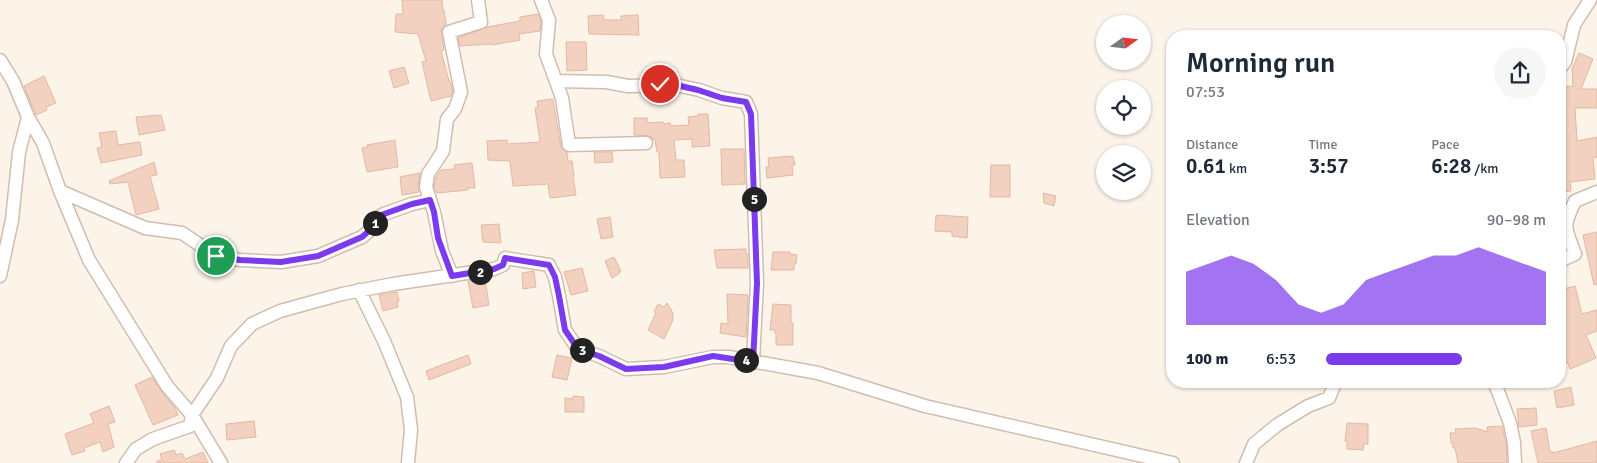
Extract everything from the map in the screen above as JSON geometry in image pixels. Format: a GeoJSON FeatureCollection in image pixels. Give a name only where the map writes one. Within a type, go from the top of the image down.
{"type":"FeatureCollection","features":[{"type":"Feature","properties":{"kind":"street"},"geometry":{"type":"LineString","coordinates":[[452,276],[438,238],[434,212],[426,187],[428,174],[443,151],[447,119],[455,109],[461,92],[449,32],[481,22],[478,0]]}},
{"type":"Feature","properties":{"kind":"street"},"geometry":{"type":"LineString","coordinates":[[541,0],[549,20],[546,54],[562,98],[569,146],[646,143]]}},
{"type":"Feature","properties":{"kind":"street"},"geometry":{"type":"LineString","coordinates":[[1566,58],[1574,25],[1590,0]]}},
{"type":"Feature","properties":{"kind":"street"},"geometry":{"type":"LineString","coordinates":[[0,60],[43,143],[60,191],[89,260],[166,386],[192,416],[221,463]]}},
{"type":"Feature","properties":{"kind":"street"},"geometry":{"type":"LineString","coordinates":[[556,82],[606,82],[628,86],[676,85],[749,104],[751,114],[757,283],[753,362]]}},
{"type":"Feature","properties":{"kind":"street"},"geometry":{"type":"LineString","coordinates":[[0,276],[12,220],[19,152],[28,117]]}},
{"type":"Feature","properties":{"kind":"street"},"geometry":{"type":"LineString","coordinates":[[60,191],[145,228],[182,233],[216,256],[240,260],[281,262],[318,256],[362,237],[370,230],[378,217],[384,214],[430,200]]}},
{"type":"Feature","properties":{"kind":"street"},"geometry":{"type":"LineString","coordinates":[[1566,223],[1575,201],[1597,192]]}},
{"type":"Feature","properties":{"kind":"street"},"geometry":{"type":"LineString","coordinates":[[1566,230],[1575,254],[1566,258]]}},
{"type":"Feature","properties":{"kind":"street"},"geometry":{"type":"LineString","coordinates":[[126,463],[136,449],[153,439],[190,426],[192,416],[217,378],[231,346],[252,324],[280,311],[359,290],[494,269],[503,265],[505,258],[549,265],[555,277],[565,330],[578,349],[599,356],[626,369],[664,367],[713,356],[818,373],[925,406],[1173,463]]}},
{"type":"Feature","properties":{"kind":"street"},"geometry":{"type":"LineString","coordinates":[[359,290],[408,397],[411,430],[408,462]]}},
{"type":"Feature","properties":{"kind":"street"},"geometry":{"type":"LineString","coordinates":[[1246,463],[1254,444],[1276,425],[1308,406],[1329,398],[1333,388]]}},
{"type":"Feature","properties":{"kind":"street"},"geometry":{"type":"LineString","coordinates":[[1497,388],[1510,423],[1515,463]]}},
{"type":"Feature","properties":{"kind":"building"},"geometry":{"type":"Polygon","coordinates":[[[402,0],[442,0],[446,24],[441,30],[444,50],[441,51],[453,91],[451,96],[431,101],[422,62],[426,61],[418,34],[395,32],[396,14],[403,14],[402,0]]]}},
{"type":"Feature","properties":{"kind":"building"},"geometry":{"type":"Polygon","coordinates":[[[538,14],[541,21],[540,31],[519,34],[520,40],[493,45],[460,46],[458,38],[487,27],[520,21],[520,17],[538,14]]]}},
{"type":"Feature","properties":{"kind":"building"},"geometry":{"type":"Polygon","coordinates":[[[603,15],[604,20],[621,20],[621,16],[638,15],[639,35],[589,34],[588,16],[603,15]]]}},
{"type":"Feature","properties":{"kind":"building"},"geometry":{"type":"Polygon","coordinates":[[[566,42],[586,42],[587,70],[567,71],[566,42]]]}},
{"type":"Feature","properties":{"kind":"building"},"geometry":{"type":"Polygon","coordinates":[[[1579,53],[1593,59],[1581,89],[1597,89],[1597,108],[1575,108],[1577,141],[1597,137],[1597,157],[1593,158],[1595,179],[1570,182],[1571,191],[1566,191],[1566,87],[1573,86],[1572,69],[1579,53]]]}},
{"type":"Feature","properties":{"kind":"building"},"geometry":{"type":"Polygon","coordinates":[[[404,67],[409,83],[394,88],[389,71],[404,67]]]}},
{"type":"Feature","properties":{"kind":"building"},"geometry":{"type":"Polygon","coordinates":[[[44,76],[56,103],[46,107],[47,110],[36,115],[24,86],[44,76]]]}},
{"type":"Feature","properties":{"kind":"building"},"geometry":{"type":"Polygon","coordinates":[[[553,99],[561,147],[567,153],[568,161],[572,161],[576,195],[550,198],[548,184],[513,186],[510,161],[488,160],[487,141],[507,140],[507,144],[540,142],[535,108],[538,107],[537,101],[553,99]]]}},
{"type":"Feature","properties":{"kind":"building"},"geometry":{"type":"Polygon","coordinates":[[[698,114],[708,114],[710,146],[692,147],[692,139],[674,140],[676,160],[684,160],[685,177],[660,178],[659,152],[657,152],[655,140],[649,136],[634,135],[634,118],[647,118],[647,123],[663,122],[664,124],[670,123],[671,126],[689,125],[688,117],[698,116],[698,114]]]}},
{"type":"Feature","properties":{"kind":"building"},"geometry":{"type":"Polygon","coordinates":[[[161,115],[165,130],[139,135],[136,117],[161,115]]]}},
{"type":"Feature","properties":{"kind":"building"},"geometry":{"type":"Polygon","coordinates":[[[116,131],[118,145],[140,142],[142,155],[101,163],[97,148],[102,147],[99,133],[116,131]]]}},
{"type":"Feature","properties":{"kind":"building"},"geometry":{"type":"Polygon","coordinates":[[[395,140],[398,167],[367,172],[362,148],[368,147],[367,145],[395,140]]]}},
{"type":"Feature","properties":{"kind":"building"},"geometry":{"type":"Polygon","coordinates":[[[721,149],[744,149],[745,184],[722,185],[721,149]]]}},
{"type":"Feature","properties":{"kind":"building"},"geometry":{"type":"Polygon","coordinates":[[[594,152],[612,152],[613,162],[595,163],[594,152]]]}},
{"type":"Feature","properties":{"kind":"building"},"geometry":{"type":"Polygon","coordinates":[[[793,156],[795,165],[792,165],[793,175],[767,178],[766,167],[769,167],[768,158],[793,156]]]}},
{"type":"Feature","properties":{"kind":"building"},"geometry":{"type":"Polygon","coordinates":[[[154,162],[157,175],[150,176],[159,209],[136,215],[128,182],[110,184],[109,181],[154,162]]]}},
{"type":"Feature","properties":{"kind":"building"},"geometry":{"type":"Polygon","coordinates":[[[472,163],[475,188],[437,193],[434,186],[436,177],[441,170],[455,169],[454,165],[472,163]]]}},
{"type":"Feature","properties":{"kind":"building"},"geometry":{"type":"Polygon","coordinates":[[[991,165],[1010,165],[1010,197],[990,197],[991,165]]]}},
{"type":"Feature","properties":{"kind":"building"},"geometry":{"type":"Polygon","coordinates":[[[420,173],[419,192],[402,195],[400,177],[420,173]]]}},
{"type":"Feature","properties":{"kind":"building"},"geometry":{"type":"Polygon","coordinates":[[[1043,193],[1056,196],[1054,206],[1044,203],[1043,193]]]}},
{"type":"Feature","properties":{"kind":"building"},"geometry":{"type":"Polygon","coordinates":[[[936,215],[968,217],[967,238],[952,236],[952,232],[935,231],[936,215]]]}},
{"type":"Feature","properties":{"kind":"building"},"geometry":{"type":"Polygon","coordinates":[[[610,217],[613,237],[601,239],[597,219],[610,217]]]}},
{"type":"Feature","properties":{"kind":"building"},"geometry":{"type":"Polygon","coordinates":[[[499,224],[501,243],[483,242],[481,225],[499,224]]]}},
{"type":"Feature","properties":{"kind":"building"},"geometry":{"type":"Polygon","coordinates":[[[1597,232],[1597,284],[1594,285],[1583,235],[1597,232]]]}},
{"type":"Feature","properties":{"kind":"building"},"geometry":{"type":"Polygon","coordinates":[[[746,249],[748,268],[717,268],[714,250],[746,249]]]}},
{"type":"Feature","properties":{"kind":"building"},"geometry":{"type":"Polygon","coordinates":[[[773,252],[790,252],[790,254],[797,255],[794,270],[771,270],[773,252]]]}},
{"type":"Feature","properties":{"kind":"building"},"geometry":{"type":"Polygon","coordinates":[[[614,257],[621,271],[612,278],[605,261],[614,257]]]}},
{"type":"Feature","properties":{"kind":"building"},"geometry":{"type":"Polygon","coordinates":[[[582,268],[588,291],[571,295],[564,272],[582,268]]]}},
{"type":"Feature","properties":{"kind":"building"},"geometry":{"type":"Polygon","coordinates":[[[534,271],[536,287],[523,289],[522,273],[534,271]]]}},
{"type":"Feature","properties":{"kind":"building"},"geometry":{"type":"Polygon","coordinates":[[[485,279],[489,305],[473,308],[468,281],[485,279]]]}},
{"type":"Feature","properties":{"kind":"building"},"geometry":{"type":"Polygon","coordinates":[[[1575,286],[1582,314],[1597,310],[1597,331],[1586,335],[1596,358],[1570,369],[1568,363],[1566,364],[1566,288],[1575,286]]]}},
{"type":"Feature","properties":{"kind":"building"},"geometry":{"type":"Polygon","coordinates":[[[397,292],[398,307],[383,311],[379,295],[397,292]]]}},
{"type":"Feature","properties":{"kind":"building"},"geometry":{"type":"Polygon","coordinates":[[[727,294],[748,295],[746,337],[720,333],[721,323],[728,324],[727,294]]]}},
{"type":"Feature","properties":{"kind":"building"},"geometry":{"type":"Polygon","coordinates":[[[667,303],[673,313],[673,320],[664,339],[648,330],[658,304],[664,307],[667,303]]]}},
{"type":"Feature","properties":{"kind":"building"},"geometry":{"type":"Polygon","coordinates":[[[773,304],[791,305],[793,345],[776,345],[775,330],[770,330],[773,304]]]}},
{"type":"Feature","properties":{"kind":"building"},"geometry":{"type":"Polygon","coordinates":[[[468,355],[471,364],[429,380],[426,371],[468,355]]]}},
{"type":"Feature","properties":{"kind":"building"},"geometry":{"type":"Polygon","coordinates":[[[557,355],[572,358],[567,380],[552,377],[557,355]]]}},
{"type":"Feature","properties":{"kind":"building"},"geometry":{"type":"Polygon","coordinates":[[[152,377],[178,415],[153,425],[135,385],[152,377]]]}},
{"type":"Feature","properties":{"kind":"building"},"geometry":{"type":"Polygon","coordinates":[[[1571,387],[1574,405],[1557,408],[1554,391],[1571,387]]]}},
{"type":"Feature","properties":{"kind":"building"},"geometry":{"type":"Polygon","coordinates":[[[573,396],[584,397],[584,412],[565,412],[565,398],[573,399],[573,396]]]}},
{"type":"Feature","properties":{"kind":"building"},"geometry":{"type":"Polygon","coordinates":[[[109,406],[115,422],[108,424],[114,447],[103,452],[100,442],[84,448],[85,451],[72,455],[65,434],[94,423],[90,414],[109,406]]]}},
{"type":"Feature","properties":{"kind":"building"},"geometry":{"type":"Polygon","coordinates":[[[1536,408],[1537,425],[1519,427],[1517,409],[1536,408]]]}},
{"type":"Feature","properties":{"kind":"building"},"geometry":{"type":"Polygon","coordinates":[[[254,421],[256,437],[227,440],[226,424],[254,421]]]}},
{"type":"Feature","properties":{"kind":"building"},"geometry":{"type":"Polygon","coordinates":[[[1347,423],[1368,424],[1368,444],[1364,444],[1363,450],[1347,449],[1347,441],[1345,441],[1347,423]]]}},
{"type":"Feature","properties":{"kind":"building"},"geometry":{"type":"Polygon","coordinates":[[[1502,426],[1506,444],[1507,463],[1458,463],[1455,448],[1453,448],[1453,443],[1451,443],[1450,433],[1456,433],[1455,429],[1475,428],[1488,432],[1487,427],[1502,426]]]}},
{"type":"Feature","properties":{"kind":"building"},"geometry":{"type":"Polygon","coordinates":[[[1546,428],[1550,452],[1552,451],[1553,453],[1597,441],[1597,463],[1538,463],[1531,431],[1546,428]]]}},
{"type":"Feature","properties":{"kind":"building"},"geometry":{"type":"Polygon","coordinates":[[[174,450],[176,455],[182,453],[185,459],[203,452],[208,463],[157,463],[157,461],[162,460],[160,454],[174,450]]]}},
{"type":"Feature","properties":{"kind":"route"},"geometry":{"type":"LineString","coordinates":[[216,256],[240,260],[281,262],[318,256],[362,237],[370,230],[378,217],[412,204],[430,200],[438,238],[452,276],[494,269],[503,265],[505,258],[549,265],[555,277],[565,330],[578,349],[599,356],[626,369],[664,367],[713,356],[753,362],[757,283],[751,114],[749,104],[676,85],[660,84]]}}]}
